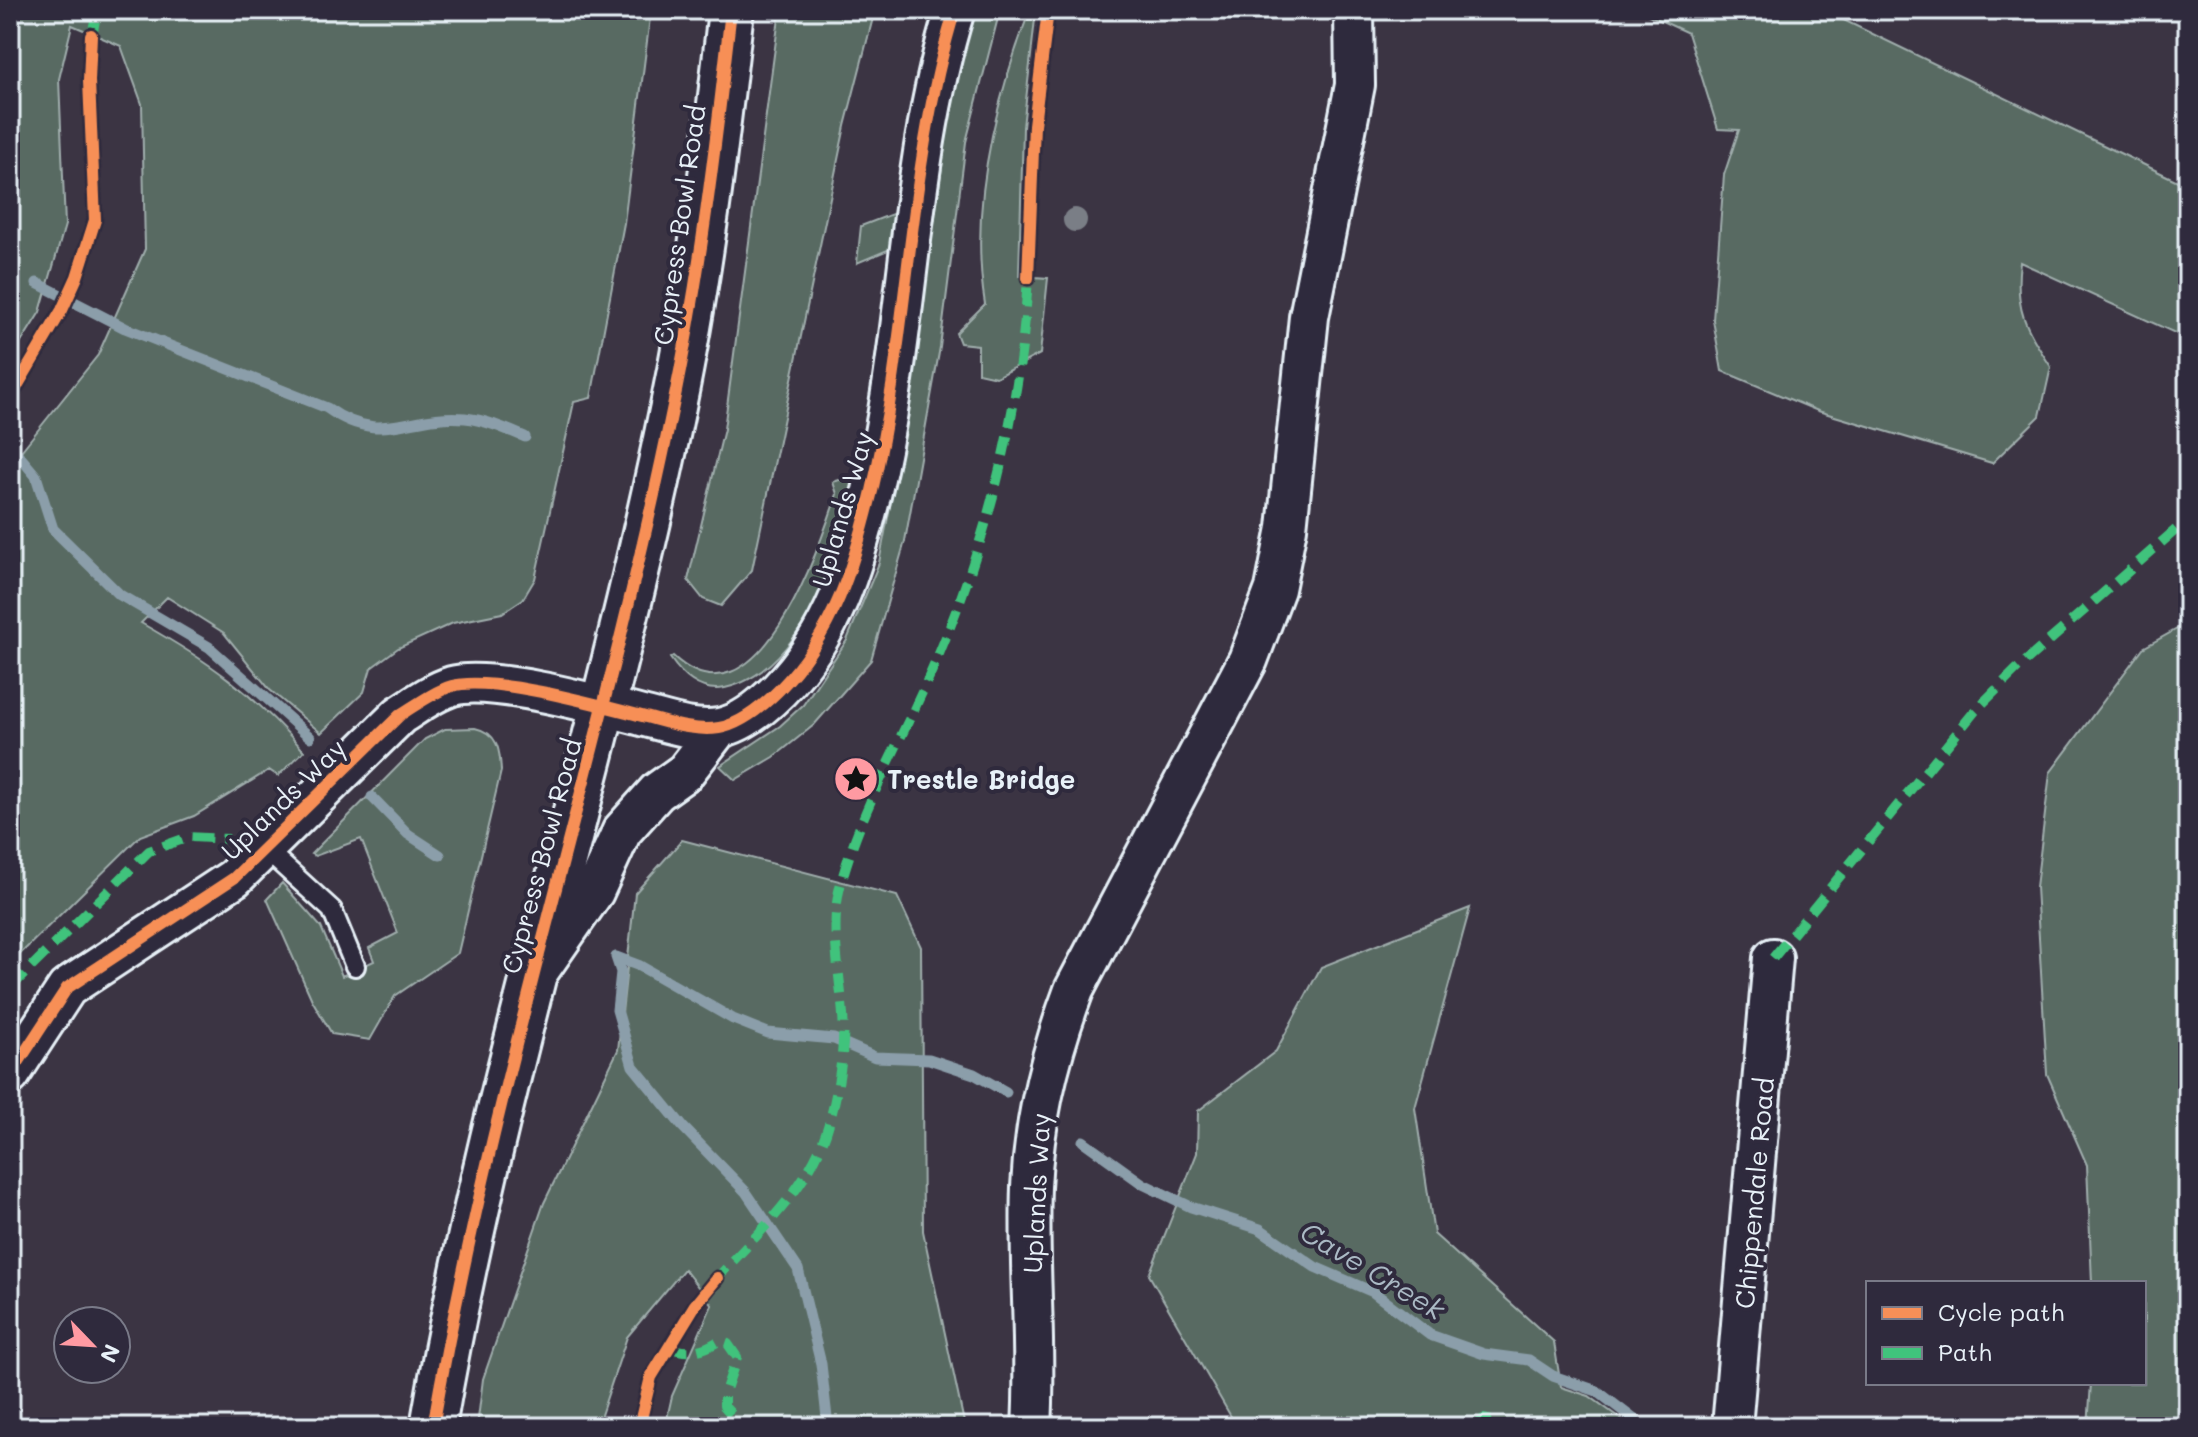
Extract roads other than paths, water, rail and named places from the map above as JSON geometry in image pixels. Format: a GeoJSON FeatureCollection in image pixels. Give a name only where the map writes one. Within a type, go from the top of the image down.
{"type":"FeatureCollection","features":[{"type":"Feature","properties":{"kind":"street","name":"Cypress Bowl Road"},"geometry":{"type":"LineString","coordinates":[[433,1427],[458,1287],[531,983],[603,706],[683,350],[714,151],[731,10]]}},
{"type":"Feature","properties":{"kind":"street","name":"Uplands Way"},"geometry":{"type":"LineString","coordinates":[[10,1075],[67,988],[234,878],[400,715],[453,686],[494,685],[603,706],[686,728],[719,728],[765,703],[796,673],[819,642],[855,563],[889,421],[926,140],[944,46],[955,10]]}},
{"type":"Feature","properties":{"kind":"street","name":"Uplands Way"},"geometry":{"type":"LineString","coordinates":[[1032,1427],[1036,1366],[1031,1278],[1031,1186],[1043,1091],[1055,1042],[1074,990],[1248,660],[1275,589],[1287,528],[1309,317],[1355,85],[1354,10]]}},
{"type":"Feature","properties":{"kind":"street"},"geometry":{"type":"LineString","coordinates":[[531,983],[594,892],[608,856],[629,821],[657,792],[685,772],[719,728]]}},
{"type":"Feature","properties":{"kind":"street","name":"Chippendale Road"},"geometry":{"type":"LineString","coordinates":[[1732,1427],[1773,958]]}},
{"type":"Feature","properties":{"kind":"lane"},"geometry":{"type":"LineString","coordinates":[[264,848],[332,910],[355,966]]}},
{"type":"Feature","properties":{"kind":"waterway"},"geometry":{"type":"LineString","coordinates":[[37,283],[125,328],[364,425],[395,426],[465,418],[525,437]]}},
{"type":"Feature","properties":{"kind":"waterway","name":"Cave Creek"},"geometry":{"type":"LineString","coordinates":[[10,445],[36,476],[53,529],[120,595],[209,647],[310,737]]}},
{"type":"Feature","properties":{"kind":"waterway","name":"Cave Creek"},"geometry":{"type":"LineString","coordinates":[[372,797],[408,834],[440,855]]}},
{"type":"Feature","properties":{"kind":"waterway"},"geometry":{"type":"LineString","coordinates":[[616,957],[621,972],[617,1010],[633,1066],[683,1127],[746,1192],[798,1269],[821,1364],[828,1427]]}},
{"type":"Feature","properties":{"kind":"waterway"},"geometry":{"type":"LineString","coordinates":[[616,957],[640,966],[733,1019],[768,1033],[834,1039],[875,1057],[929,1059],[974,1074],[1006,1092]]}},
{"type":"Feature","properties":{"kind":"waterway","name":"Cave Creek"},"geometry":{"type":"LineString","coordinates":[[1083,1141],[1143,1184],[1191,1207],[1260,1229],[1315,1267],[1373,1292],[1430,1335],[1484,1354],[1529,1360],[1553,1376],[1597,1391],[1644,1427]]}},
{"type":"Feature","properties":{"kind":"place","name":"Trestle Bridge"},"geometry":{"type":"Point","coordinates":[856,779]}}]}
